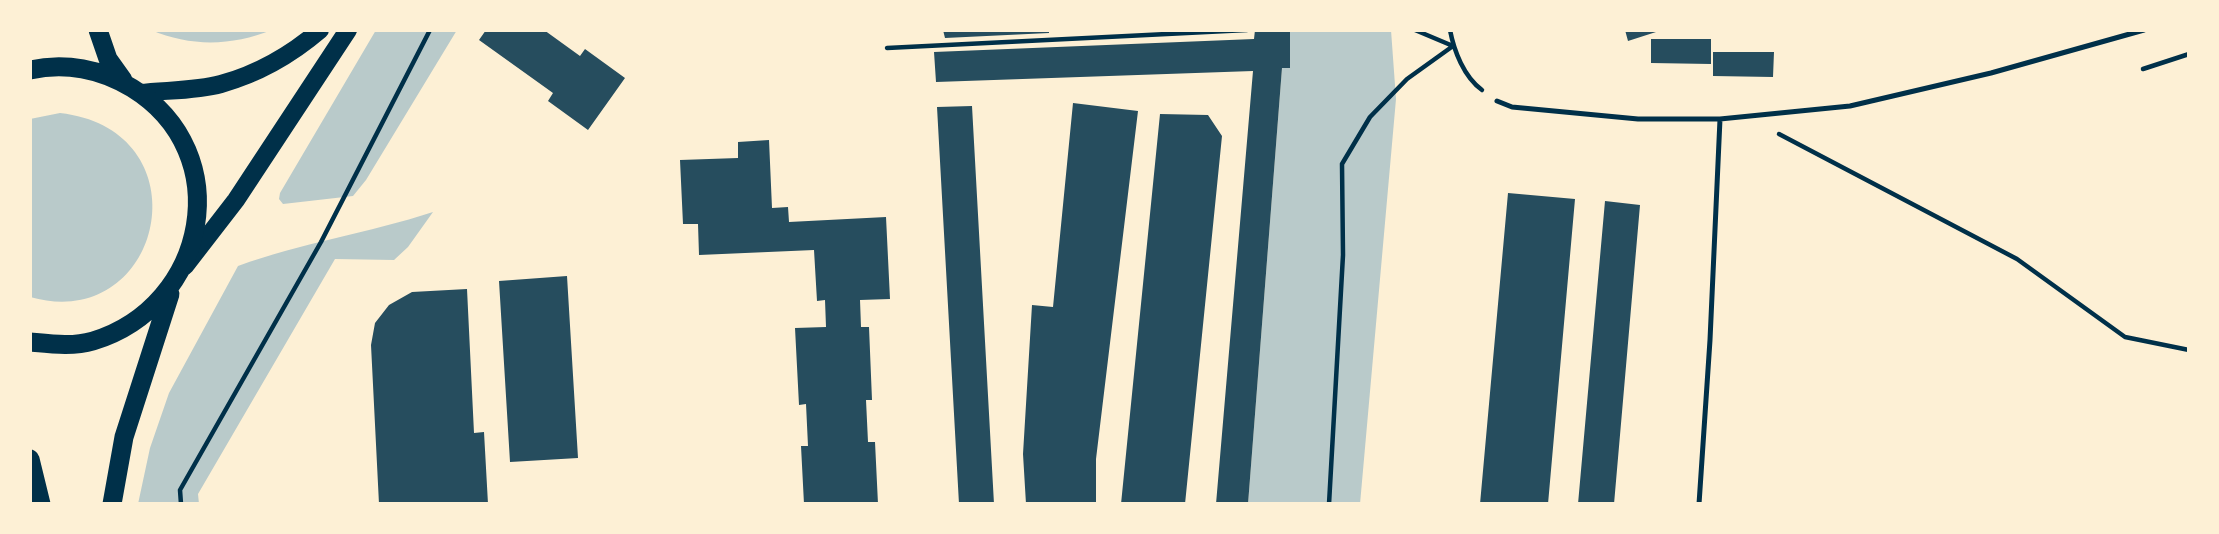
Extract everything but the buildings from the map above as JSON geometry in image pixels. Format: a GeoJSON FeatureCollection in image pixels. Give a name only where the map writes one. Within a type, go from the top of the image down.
{"type":"FeatureCollection","features":[{"type":"Feature","properties":{"kind":"highway"},"geometry":{"type":"LineString","coordinates":[[98,30],[108,59],[133,88],[161,111],[178,134],[190,159],[197,187],[198,215],[193,243],[178,278],[124,437],[112,504]]}},
{"type":"Feature","properties":{"kind":"highway"},"geometry":{"type":"LineString","coordinates":[[30,70],[64,66],[88,70],[108,74],[133,88]]}},
{"type":"Feature","properties":{"kind":"highway"},"geometry":{"type":"LineString","coordinates":[[30,342],[58,345],[91,341],[122,329],[150,311],[178,278]]}},
{"type":"Feature","properties":{"kind":"highway"},"geometry":{"type":"LineString","coordinates":[[30,459],[41,504]]}},
{"type":"Feature","properties":{"kind":"main road"},"geometry":{"type":"LineString","coordinates":[[133,88],[219,85],[256,71],[293,51],[320,30]]}},
{"type":"Feature","properties":{"kind":"main road"},"geometry":{"type":"LineString","coordinates":[[178,278],[236,200],[348,30]]}},
{"type":"Feature","properties":{"kind":"lane"},"geometry":{"type":"LineString","coordinates":[[1497,102],[1512,107],[1638,119],[1720,120],[1850,106],[1991,73],[2144,30]]}},
{"type":"Feature","properties":{"kind":"lane"},"geometry":{"type":"LineString","coordinates":[[1699,504],[1720,120]]}},
{"type":"Feature","properties":{"kind":"path"},"geometry":{"type":"LineString","coordinates":[[181,504],[180,490],[321,242],[429,30]]}},
{"type":"Feature","properties":{"kind":"path"},"geometry":{"type":"LineString","coordinates":[[887,48],[1247,30]]}},
{"type":"Feature","properties":{"kind":"path"},"geometry":{"type":"LineString","coordinates":[[1415,30],[1453,46]]}},
{"type":"Feature","properties":{"kind":"path"},"geometry":{"type":"LineString","coordinates":[[1450,30],[1453,46],[1473,83],[1497,102]]}},
{"type":"Feature","properties":{"kind":"path"},"geometry":{"type":"LineString","coordinates":[[1329,504],[1343,256],[1342,164],[1370,117],[1407,79],[1453,46]]}},
{"type":"Feature","properties":{"kind":"path"},"geometry":{"type":"LineString","coordinates":[[2143,69],[2189,54]]}},
{"type":"Feature","properties":{"kind":"path"},"geometry":{"type":"LineString","coordinates":[[1747,117],[2017,259],[2125,337],[2189,350]]}},
{"type":"Feature","properties":{"kind":"shaded area"},"geometry":{"type":"Polygon","coordinates":[[[151,30],[272,30],[227,42],[196,42],[151,30]]]}},
{"type":"Feature","properties":{"kind":"shaded area"},"geometry":{"type":"Polygon","coordinates":[[[376,30],[457,30],[366,180],[353,196],[283,204],[279,199],[280,193],[376,30]]]}},
{"type":"Feature","properties":{"kind":"shaded area"},"geometry":{"type":"Polygon","coordinates":[[[1290,30],[1391,30],[1396,99],[1360,504],[1248,504],[1282,68],[1290,68],[1290,30]]]}},
{"type":"Feature","properties":{"kind":"shaded area"},"geometry":{"type":"Polygon","coordinates":[[[60,113],[107,127],[137,154],[151,189],[151,226],[137,260],[112,287],[76,301],[30,297],[30,119],[60,113]]]}},
{"type":"Feature","properties":{"kind":"shaded area"},"geometry":{"type":"Polygon","coordinates":[[[433,212],[408,247],[394,260],[335,259],[198,494],[199,504],[138,504],[150,448],[169,393],[238,266],[433,212]]]}}]}
